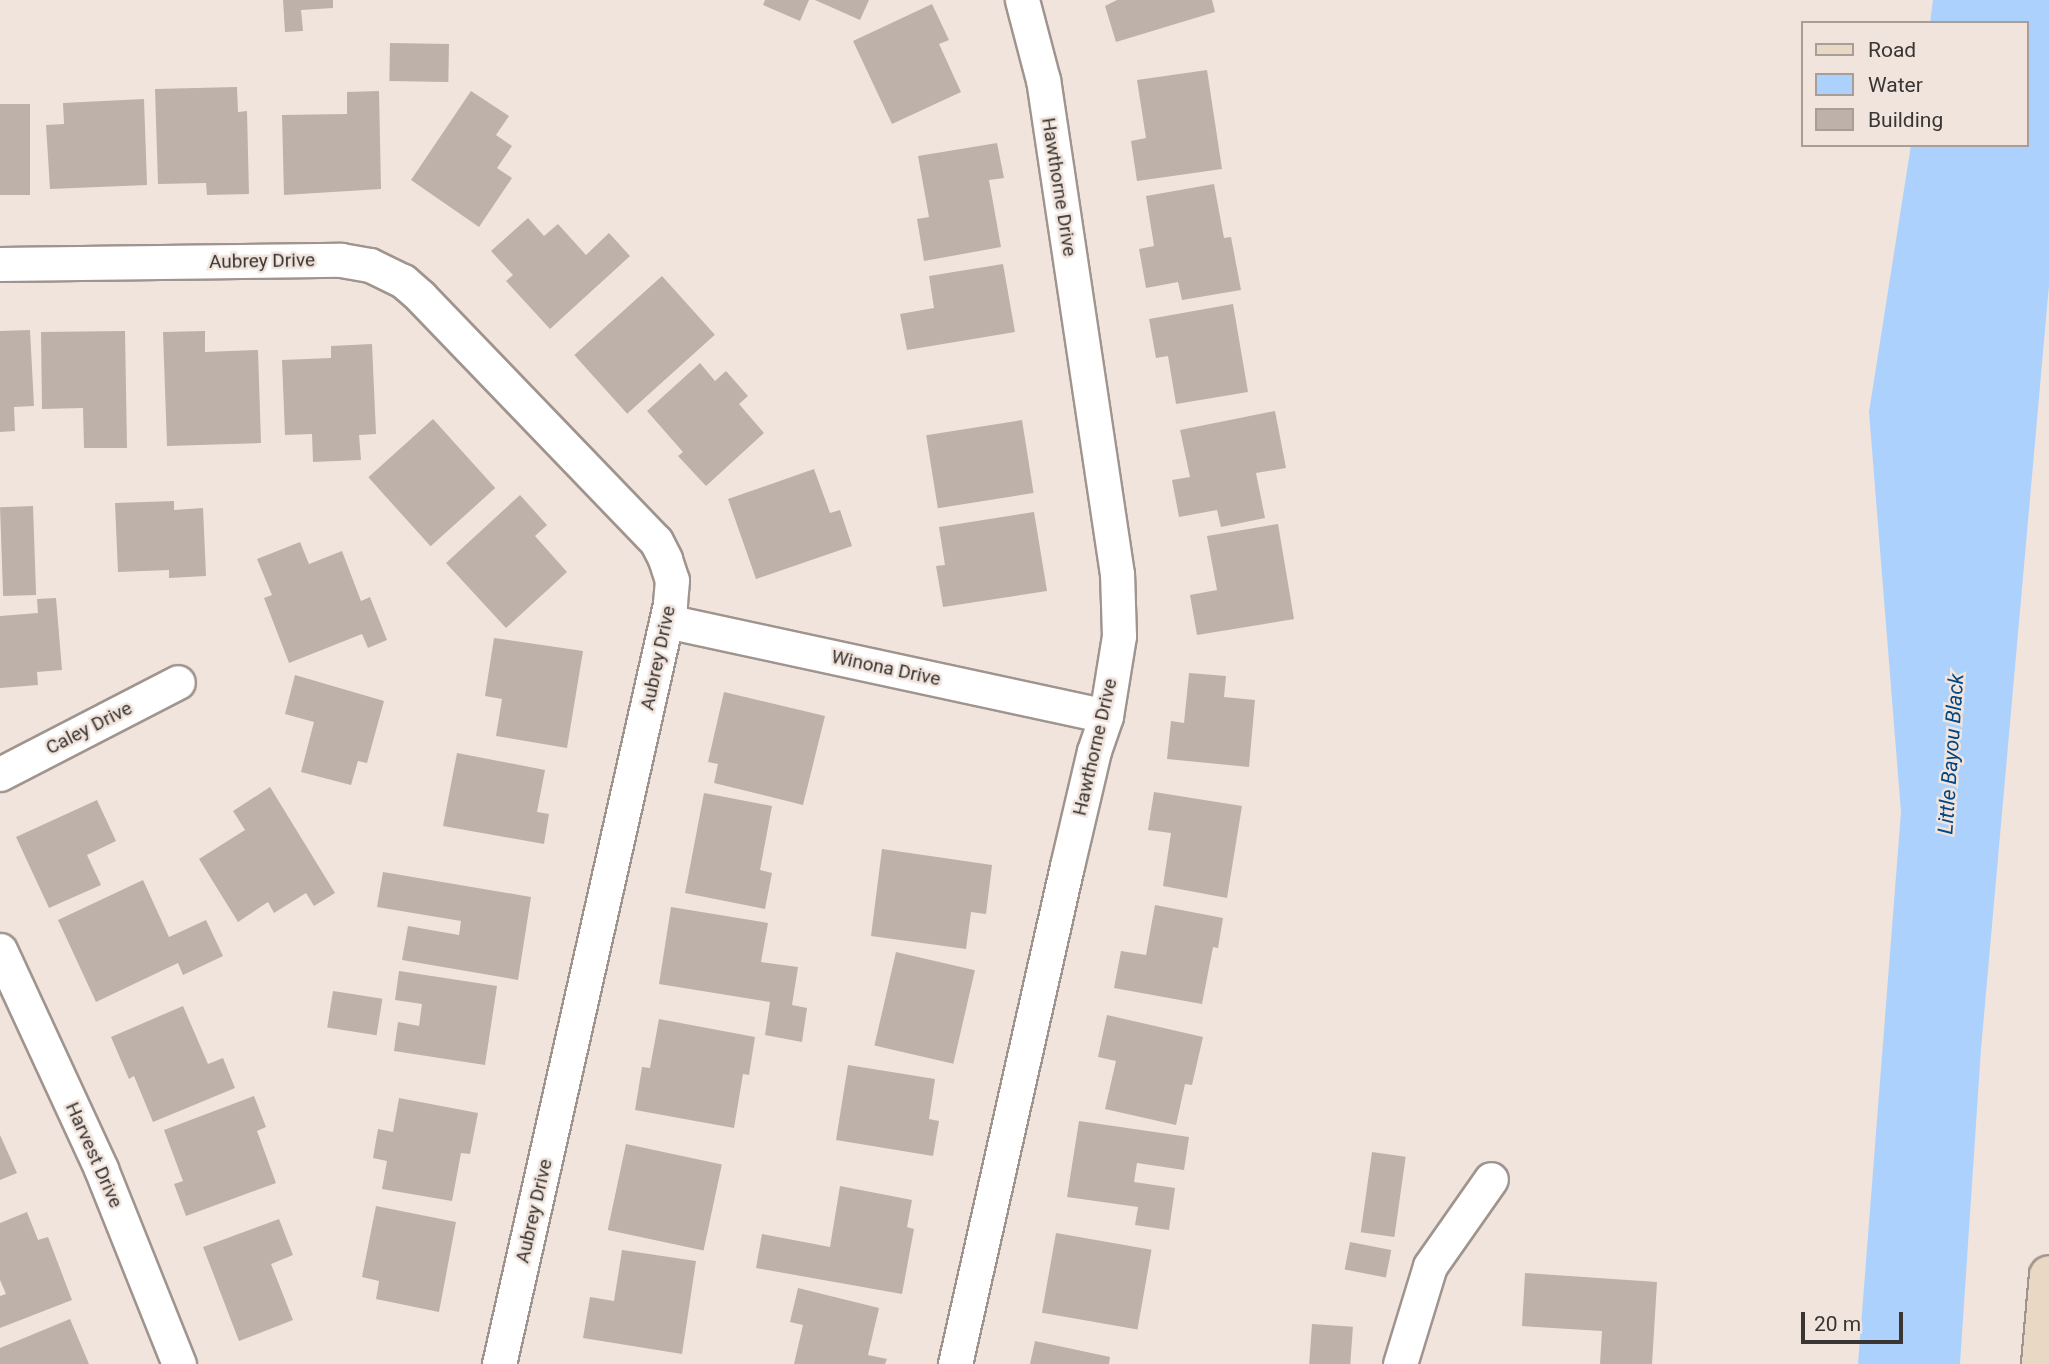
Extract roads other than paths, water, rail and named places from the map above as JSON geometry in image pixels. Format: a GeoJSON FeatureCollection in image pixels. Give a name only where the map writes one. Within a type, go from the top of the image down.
{"type":"FeatureCollection","features":[{"type":"Feature","properties":{"kind":"main road"},"geometry":{"type":"LineString","coordinates":[[2040,1364],[2049,1275]]}},
{"type":"Feature","properties":{"kind":"street","name":"Hawthorne Drive"},"geometry":{"type":"LineString","coordinates":[[955,1364],[1067,866],[1094,751],[1106,716],[1119,636],[1117,574],[1043,80],[1022,0]]}},
{"type":"Feature","properties":{"kind":"street","name":"Aubrey Drive"},"geometry":{"type":"LineString","coordinates":[[0,264],[341,260],[370,265],[403,281],[656,541],[671,580],[667,621],[499,1364]]}},
{"type":"Feature","properties":{"kind":"street","name":"Winona Drive"},"geometry":{"type":"LineString","coordinates":[[667,621],[1106,716]]}},
{"type":"Feature","properties":{"kind":"street","name":"Caley Drive"},"geometry":{"type":"LineString","coordinates":[[0,774],[178,682]]}},
{"type":"Feature","properties":{"kind":"street","name":"Harvest Drive"},"geometry":{"type":"LineString","coordinates":[[0,950],[101,1169],[178,1364]]}},
{"type":"Feature","properties":{"kind":"street"},"geometry":{"type":"LineString","coordinates":[[1400,1364],[1430,1266],[1491,1179]]}},
{"type":"Feature","properties":{"kind":"water","name":"Little Bayou Black"},"geometry":{"type":"Polygon","coordinates":[[[1933,0],[2049,0],[2049,285],[1981,1049],[1960,1364],[1858,1364],[1901,812],[1869,412],[1911,147],[2028,147],[2028,21],[1930,21],[1933,0]]]}}]}
